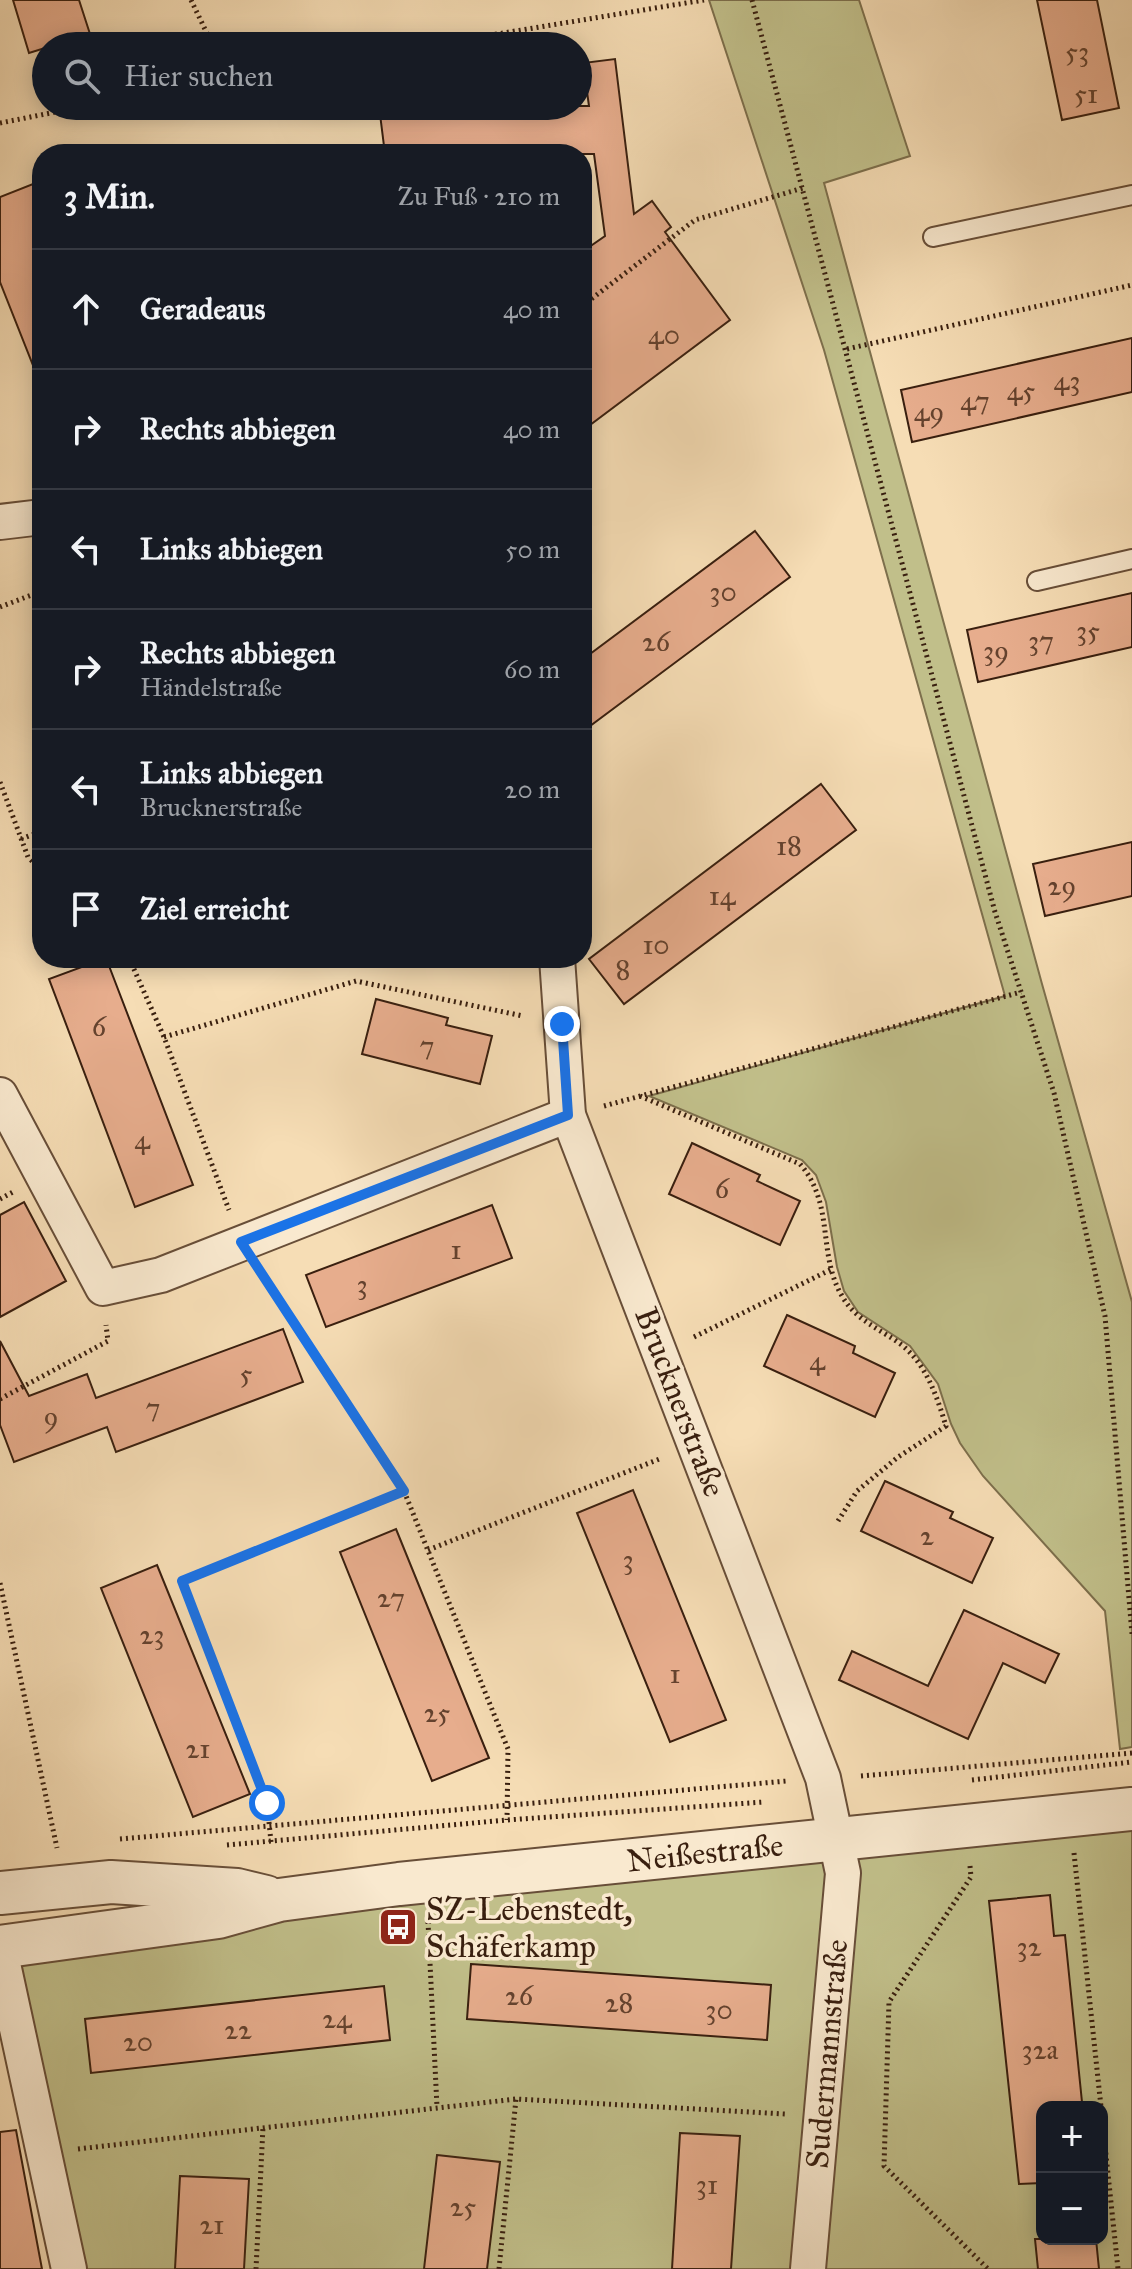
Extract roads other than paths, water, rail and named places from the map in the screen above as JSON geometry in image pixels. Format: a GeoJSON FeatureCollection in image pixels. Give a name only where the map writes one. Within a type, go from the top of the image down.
{"type":"FeatureCollection","features":[{"type":"Feature","properties":{"kind":"street"},"geometry":{"type":"LineString","coordinates":[[0,522],[32,518]]}},
{"type":"Feature","properties":{"kind":"street","name":"Brucknerstraße"},"geometry":{"type":"LineString","coordinates":[[558,968],[568,1115],[823,1778],[836,1840]]}},
{"type":"Feature","properties":{"kind":"street"},"geometry":{"type":"LineString","coordinates":[[0,1095],[103,1288],[161,1275],[568,1115]]}},
{"type":"Feature","properties":{"kind":"street","name":"Neißestraße"},"geometry":{"type":"LineString","coordinates":[[1,1954],[218,1917],[279,1900],[399,1884],[1132,1809]]}},
{"type":"Feature","properties":{"kind":"street","name":"Sudermannstraße"},"geometry":{"type":"LineString","coordinates":[[808,2269],[843,1873],[836,1840]]}},
{"type":"Feature","properties":{"kind":"street","name":"Neißestraße"},"geometry":{"type":"LineString","coordinates":[[0,1893],[111,1882],[237,1890],[279,1900]]}},
{"type":"Feature","properties":{"kind":"street"},"geometry":{"type":"LineString","coordinates":[[1,1954],[69,2269]]}},
{"type":"Feature","properties":{"kind":"lane"},"geometry":{"type":"LineString","coordinates":[[933,237],[1132,195]]}},
{"type":"Feature","properties":{"kind":"lane"},"geometry":{"type":"LineString","coordinates":[[1037,581],[1132,559]]}},
{"type":"Feature","properties":{"kind":"place","name":"SZ-Lebenstedt, Schäferkamp"},"geometry":{"type":"Point","coordinates":[398,1927]}}]}
